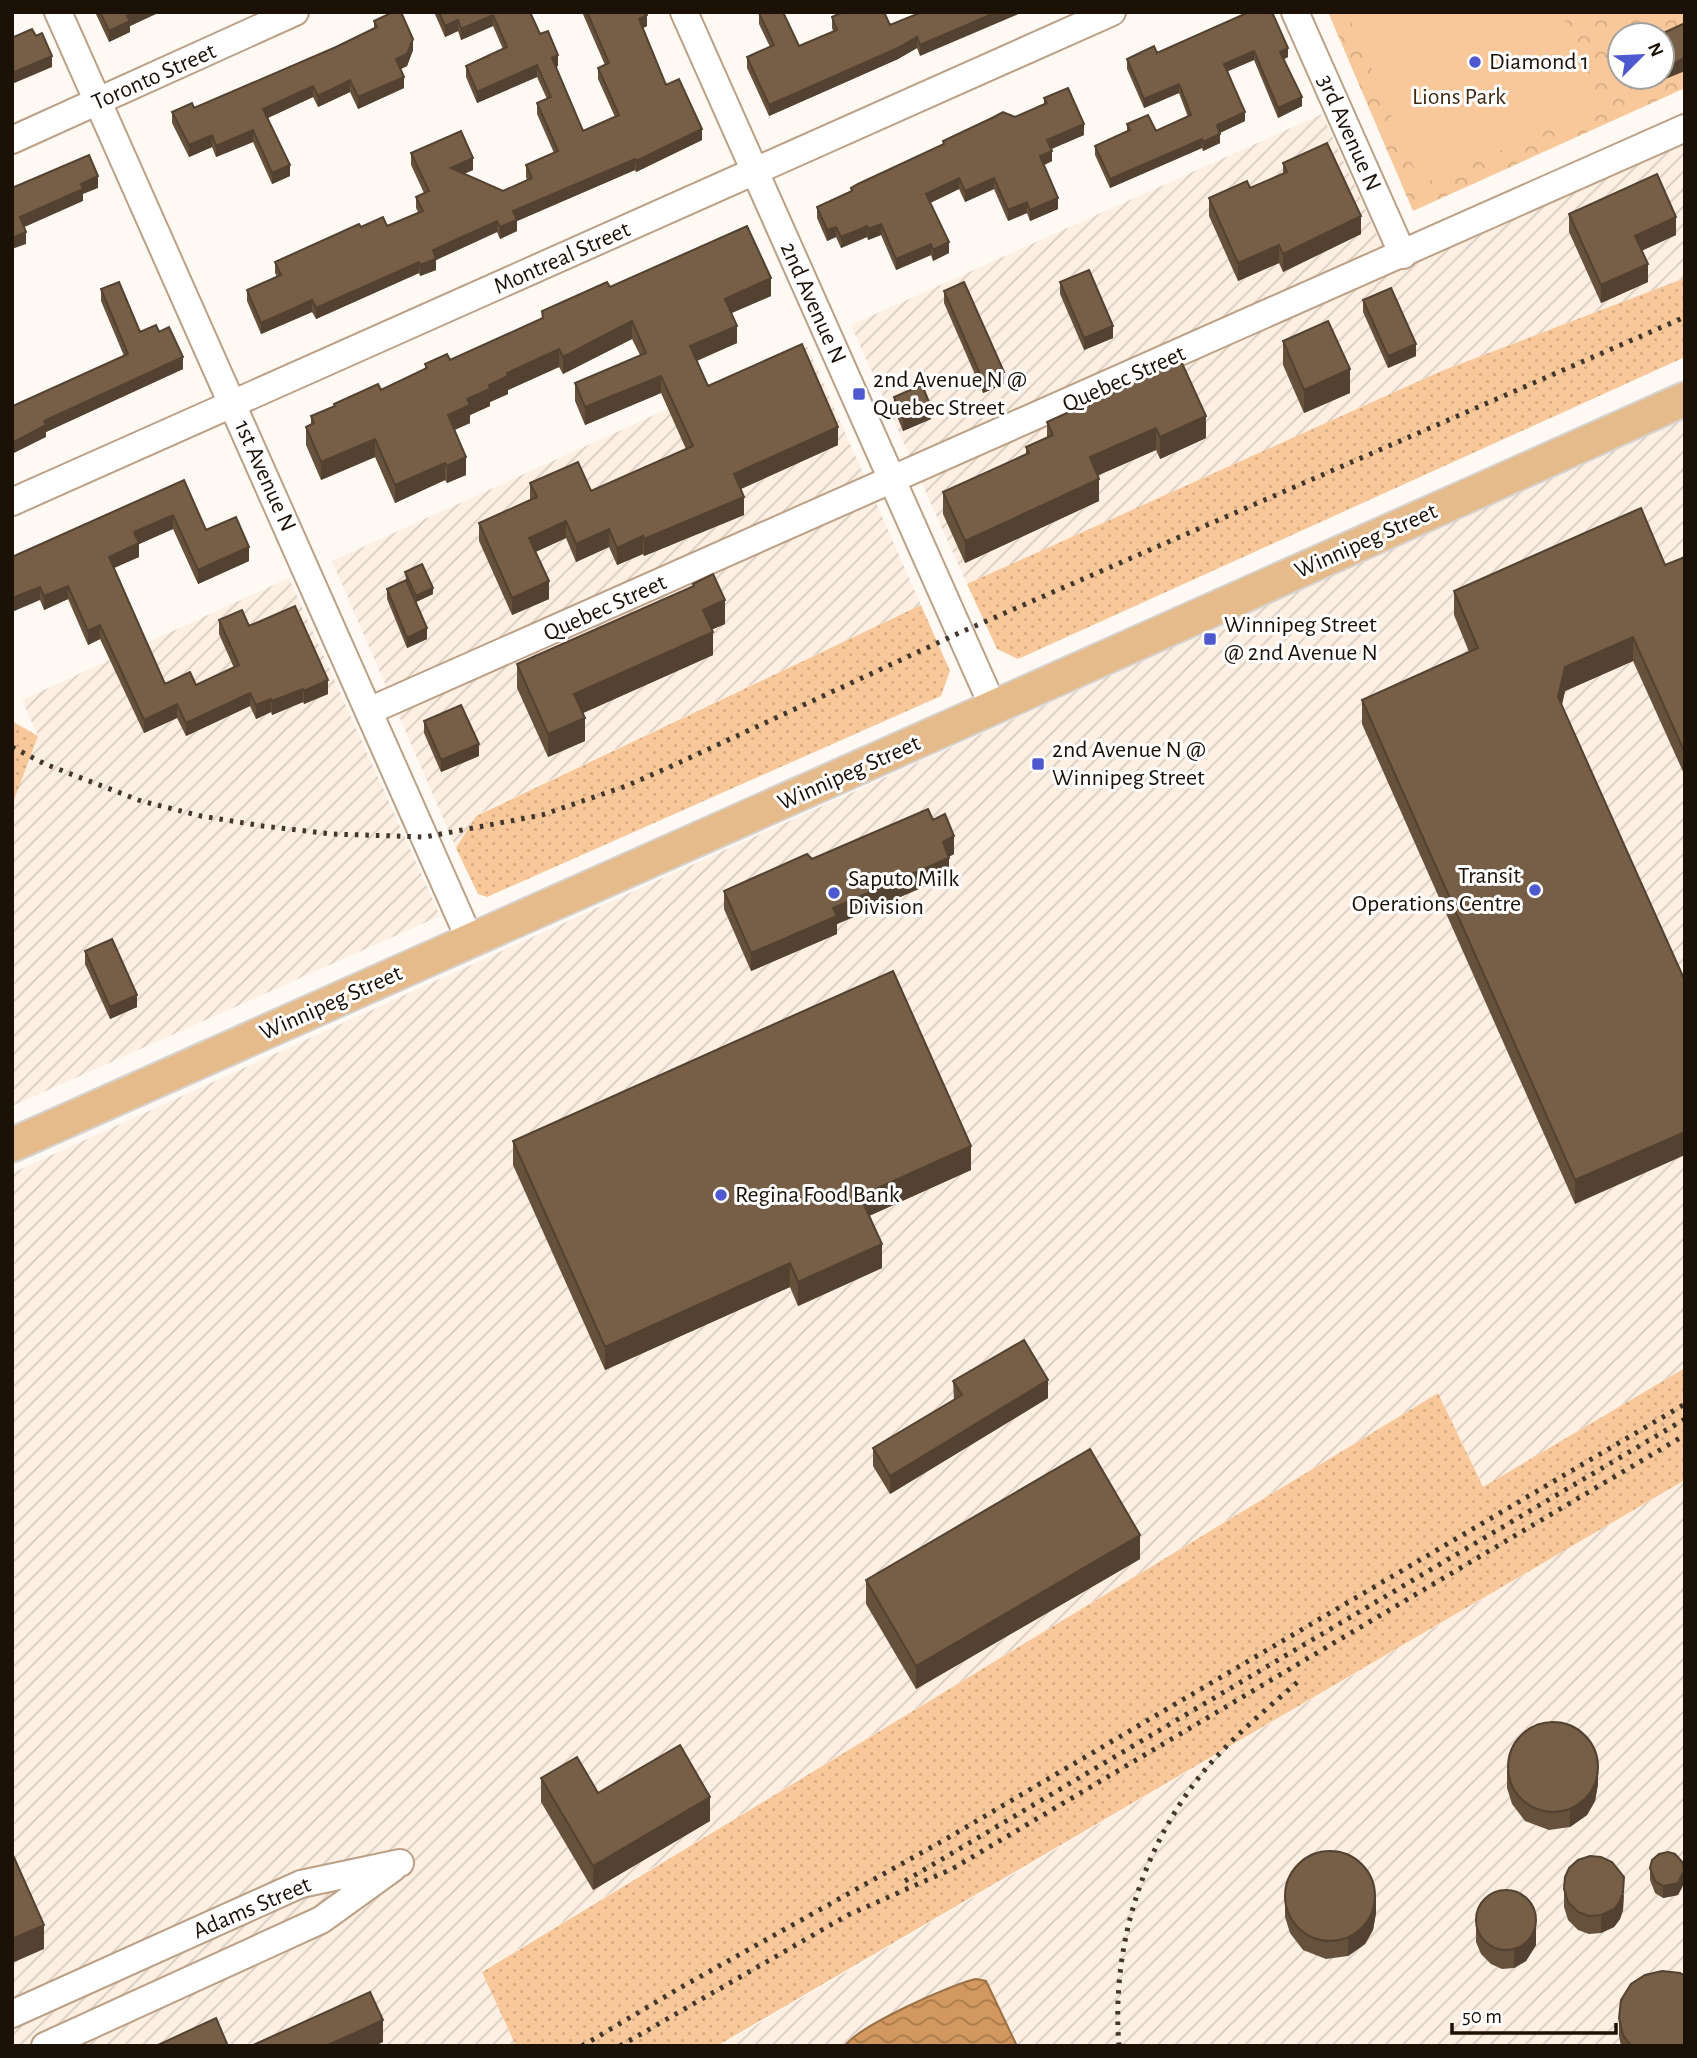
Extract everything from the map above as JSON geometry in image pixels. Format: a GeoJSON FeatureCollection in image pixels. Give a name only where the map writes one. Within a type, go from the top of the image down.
{"type":"FeatureCollection","features":[{"type":"Feature","properties":{"kind":"main road","name":"Winnipeg Street"},"geometry":{"type":"LineString","coordinates":[[12,1145],[1685,399]]}},
{"type":"Feature","properties":{"kind":"street","name":"1st Avenue N"},"geometry":{"type":"LineString","coordinates":[[58,12],[470,940]]}},
{"type":"Feature","properties":{"kind":"street","name":"Toronto Street"},"geometry":{"type":"LineString","coordinates":[[12,140],[295,12]]}},
{"type":"Feature","properties":{"kind":"street","name":"2nd Avenue N"},"geometry":{"type":"LineString","coordinates":[[684,12],[994,709]]}},
{"type":"Feature","properties":{"kind":"street","name":"Montreal Street"},"geometry":{"type":"LineString","coordinates":[[12,502],[1112,12]]}},
{"type":"Feature","properties":{"kind":"street","name":"3rd Avenue N"},"geometry":{"type":"LineString","coordinates":[[1295,12],[1403,255]]}},
{"type":"Feature","properties":{"kind":"street","name":"Quebec Street"},"geometry":{"type":"LineString","coordinates":[[369,711],[892,482],[1685,128]]}},
{"type":"Feature","properties":{"kind":"street","name":"Adams Street"},"geometry":{"type":"LineString","coordinates":[[12,2014],[301,1884],[400,1863],[321,1920],[45,2046]]}},
{"type":"Feature","properties":{"kind":"shaded area"},"geometry":{"type":"Polygon","coordinates":[[[1322,114],[1394,272],[1685,143],[1685,278],[1439,372],[967,584],[851,325],[1322,114]]]}},
{"type":"Feature","properties":{"kind":"shaded area"},"geometry":{"type":"Polygon","coordinates":[[[807,346],[921,605],[476,815],[456,848],[332,561],[807,346]]]}},
{"type":"Feature","properties":{"kind":"shaded area"},"geometry":{"type":"Polygon","coordinates":[[[1685,415],[1685,1368],[1483,1487],[1438,1393],[482,1971],[516,2046],[12,2046],[12,1173],[1685,415]]]}},
{"type":"Feature","properties":{"kind":"shaded area"},"geometry":{"type":"Polygon","coordinates":[[[289,578],[440,916],[12,1106],[12,800],[38,736],[22,700],[289,578]]]}},
{"type":"Feature","properties":{"kind":"shaded area"},"geometry":{"type":"Polygon","coordinates":[[[1685,1480],[1685,2046],[720,2046],[1685,1480]]]}},
{"type":"Feature","properties":{"kind":"green space","name":"Diamond 1"},"geometry":{"type":"Polygon","coordinates":[[[1328,12],[1685,12],[1685,88],[1413,211],[1328,12]]]}},
{"type":"Feature","properties":{"kind":"green space","name":"Diamond 1"},"geometry":{"type":"Polygon","coordinates":[[[1347,12],[1561,12],[1601,108],[1421,184],[1347,12]]]}},
{"type":"Feature","properties":{"kind":"green space"},"geometry":{"type":"Polygon","coordinates":[[[1685,278],[1685,357],[1018,659],[997,649],[967,584],[1439,372],[1685,278]]]}},
{"type":"Feature","properties":{"kind":"green space"},"geometry":{"type":"Polygon","coordinates":[[[921,605],[950,671],[941,696],[487,897],[478,894],[456,848],[476,816],[921,605]]]}},
{"type":"Feature","properties":{"kind":"green space"},"geometry":{"type":"Polygon","coordinates":[[[12,721],[38,736],[14,800],[12,800],[12,721]]]}},
{"type":"Feature","properties":{"kind":"green space"},"geometry":{"type":"Polygon","coordinates":[[[1685,1368],[1685,1480],[717,2046],[516,2046],[482,1972],[1438,1393],[1483,1487],[1685,1368]]]}},
{"type":"Feature","properties":{"kind":"water"},"geometry":{"type":"Polygon","coordinates":[[[976,1979],[986,1981],[1017,2046],[845,2046],[867,2028],[906,2007],[976,1979]]]}},
{"type":"Feature","properties":{"kind":"building"},"geometry":{"type":"Polygon","coordinates":[[[100,12],[135,12],[127,16],[130,21],[109,31],[100,12]]]}},
{"type":"Feature","properties":{"kind":"building"},"geometry":{"type":"Polygon","coordinates":[[[393,12],[401,12],[413,39],[407,54],[396,59],[404,77],[358,97],[350,80],[318,96],[313,86],[263,109],[290,165],[272,173],[253,130],[216,146],[212,135],[189,145],[172,112],[192,103],[194,108],[336,47],[377,27],[374,21],[393,12]]]}},
{"type":"Feature","properties":{"kind":"building"},"geometry":{"type":"Polygon","coordinates":[[[439,12],[530,12],[540,34],[548,31],[558,55],[552,58],[583,131],[619,115],[598,68],[609,63],[587,12],[646,12],[647,15],[639,19],[666,85],[679,79],[702,129],[636,161],[635,159],[513,211],[517,220],[500,227],[497,221],[433,250],[436,259],[420,265],[419,262],[316,308],[312,300],[261,323],[247,290],[281,275],[275,262],[359,224],[361,227],[383,217],[387,226],[423,211],[416,197],[429,191],[411,153],[461,131],[473,158],[451,168],[503,191],[532,178],[526,165],[558,151],[537,103],[551,97],[537,65],[477,92],[466,66],[507,47],[493,15],[461,29],[458,20],[445,26],[439,12]]]}},
{"type":"Feature","properties":{"kind":"building"},"geometry":{"type":"Polygon","coordinates":[[[783,12],[799,46],[837,30],[832,17],[842,12],[884,12],[890,25],[922,12],[997,12],[920,45],[917,37],[769,105],[747,57],[774,45],[759,13],[783,12]]]}},
{"type":"Feature","properties":{"kind":"building"},"geometry":{"type":"Polygon","coordinates":[[[1249,12],[1272,12],[1288,48],[1280,52],[1302,97],[1278,108],[1254,51],[1224,64],[1245,112],[1217,125],[1220,134],[1203,142],[1202,139],[1110,179],[1095,146],[1130,130],[1127,124],[1148,115],[1156,131],[1191,115],[1179,84],[1144,99],[1127,59],[1154,46],[1157,53],[1249,12]]]}},
{"type":"Feature","properties":{"kind":"building"},"geometry":{"type":"Polygon","coordinates":[[[1685,23],[1685,58],[1676,62],[1676,27],[1685,23]]]}},
{"type":"Feature","properties":{"kind":"building"},"geometry":{"type":"Polygon","coordinates":[[[32,29],[36,36],[42,33],[52,56],[12,73],[12,34],[14,37],[32,29]]]}},
{"type":"Feature","properties":{"kind":"building"},"geometry":{"type":"Polygon","coordinates":[[[1068,88],[1084,124],[1047,140],[1052,151],[1040,156],[1058,198],[1030,210],[1027,202],[1008,210],[994,178],[965,191],[959,178],[926,194],[949,242],[933,250],[931,244],[896,259],[881,224],[868,229],[867,226],[841,237],[836,227],[827,230],[817,207],[1003,112],[1015,117],[1047,103],[1044,98],[1068,88]]]}},
{"type":"Feature","properties":{"kind":"building"},"geometry":{"type":"Polygon","coordinates":[[[1327,143],[1361,216],[1283,254],[1279,245],[1238,263],[1209,198],[1247,181],[1250,188],[1287,172],[1283,163],[1327,143]]]}},
{"type":"Feature","properties":{"kind":"building"},"geometry":{"type":"Polygon","coordinates":[[[89,155],[98,176],[81,184],[83,189],[20,217],[26,232],[12,238],[12,188],[89,155]]]}},
{"type":"Feature","properties":{"kind":"building"},"geometry":{"type":"Polygon","coordinates":[[[1657,174],[1676,217],[1635,236],[1648,264],[1601,285],[1569,214],[1657,174]]]}},
{"type":"Feature","properties":{"kind":"building"},"geometry":{"type":"Polygon","coordinates":[[[747,226],[771,278],[725,299],[737,326],[690,346],[708,386],[802,344],[838,427],[734,474],[744,497],[617,548],[609,529],[576,544],[566,521],[529,538],[549,581],[512,598],[479,523],[537,497],[530,483],[578,462],[591,491],[693,446],[661,376],[585,407],[575,383],[646,353],[632,321],[563,357],[559,349],[507,373],[508,376],[489,385],[490,389],[467,399],[470,405],[448,415],[466,457],[447,466],[445,463],[395,485],[375,439],[321,462],[306,427],[314,423],[311,416],[378,384],[381,390],[427,368],[425,364],[447,354],[450,360],[543,318],[542,311],[607,282],[610,287],[747,226]]]}},
{"type":"Feature","properties":{"kind":"building"},"geometry":{"type":"Polygon","coordinates":[[[1089,270],[1113,326],[1084,338],[1060,282],[1089,270]]]}},
{"type":"Feature","properties":{"kind":"building"},"geometry":{"type":"Polygon","coordinates":[[[119,282],[140,332],[156,325],[159,332],[169,327],[183,357],[44,421],[46,425],[12,443],[12,405],[128,354],[101,289],[119,282]]]}},
{"type":"Feature","properties":{"kind":"building"},"geometry":{"type":"Polygon","coordinates":[[[964,282],[1004,372],[983,381],[944,291],[964,282]]]}},
{"type":"Feature","properties":{"kind":"building"},"geometry":{"type":"Polygon","coordinates":[[[1391,288],[1416,344],[1388,356],[1363,300],[1391,288]]]}},
{"type":"Feature","properties":{"kind":"building"},"geometry":{"type":"Polygon","coordinates":[[[1328,321],[1350,369],[1304,390],[1283,341],[1328,321]]]}},
{"type":"Feature","properties":{"kind":"building"},"geometry":{"type":"Polygon","coordinates":[[[1181,361],[1206,416],[1160,437],[1156,428],[1090,457],[1099,479],[965,541],[943,492],[1029,453],[1026,447],[1053,435],[1047,422],[1181,361]]]}},
{"type":"Feature","properties":{"kind":"building"},"geometry":{"type":"Polygon","coordinates":[[[922,385],[931,407],[903,419],[894,397],[922,385]]]}},
{"type":"Feature","properties":{"kind":"building"},"geometry":{"type":"Polygon","coordinates":[[[184,480],[206,530],[236,517],[249,547],[198,570],[173,515],[134,532],[139,543],[109,557],[165,684],[190,672],[196,685],[239,665],[219,620],[242,610],[249,626],[295,606],[328,680],[304,691],[303,689],[256,705],[250,693],[186,723],[177,704],[144,720],[100,625],[88,631],[68,586],[44,596],[40,587],[12,598],[12,557],[184,480]]]}},
{"type":"Feature","properties":{"kind":"building","name":"Transit Operations Centre"},"geometry":{"type":"Polygon","coordinates":[[[1641,508],[1665,565],[1685,557],[1685,753],[1633,637],[1565,667],[1558,697],[1685,981],[1685,1132],[1575,1180],[1362,700],[1478,648],[1454,591],[1641,508]]]}},
{"type":"Feature","properties":{"kind":"building"},"geometry":{"type":"Polygon","coordinates":[[[422,564],[433,588],[416,596],[405,572],[422,564]]]}},
{"type":"Feature","properties":{"kind":"building"},"geometry":{"type":"Polygon","coordinates":[[[713,574],[725,600],[703,610],[713,632],[574,694],[585,718],[548,734],[517,664],[694,586],[693,584],[713,574]]]}},
{"type":"Feature","properties":{"kind":"building"},"geometry":{"type":"Polygon","coordinates":[[[406,580],[427,628],[407,638],[387,589],[406,580]]]}},
{"type":"Feature","properties":{"kind":"building"},"geometry":{"type":"Polygon","coordinates":[[[461,705],[479,744],[441,760],[424,721],[461,705]]]}},
{"type":"Feature","properties":{"kind":"building","name":"Saputo Milk Division"},"geometry":{"type":"Polygon","coordinates":[[[928,809],[933,820],[945,814],[954,836],[943,842],[949,858],[833,908],[837,916],[751,953],[724,891],[807,854],[812,859],[928,809]]]}},
{"type":"Feature","properties":{"kind":"building"},"geometry":{"type":"Polygon","coordinates":[[[112,939],[137,995],[110,1007],[85,951],[112,939]]]}},
{"type":"Feature","properties":{"kind":"building","name":"Regina Food Bank"},"geometry":{"type":"Polygon","coordinates":[[[893,971],[971,1146],[860,1196],[882,1244],[798,1282],[790,1263],[605,1347],[513,1141],[893,971]]]}},
{"type":"Feature","properties":{"kind":"building"},"geometry":{"type":"Polygon","coordinates":[[[1024,1340],[1048,1380],[890,1476],[873,1448],[962,1395],[953,1381],[1024,1340]]]}},
{"type":"Feature","properties":{"kind":"building"},"geometry":{"type":"Polygon","coordinates":[[[1090,1449],[1140,1535],[916,1666],[866,1580],[1090,1449]]]}},
{"type":"Feature","properties":{"kind":"building"},"geometry":{"type":"Polygon","coordinates":[[[1553,1722],[1570,1726],[1585,1735],[1594,1750],[1598,1767],[1594,1784],[1585,1799],[1570,1808],[1553,1812],[1536,1808],[1521,1799],[1512,1784],[1508,1767],[1512,1750],[1521,1735],[1536,1726],[1553,1722]]]}},
{"type":"Feature","properties":{"kind":"building"},"geometry":{"type":"Polygon","coordinates":[[[680,1745],[710,1797],[593,1866],[541,1778],[577,1757],[598,1793],[680,1745]]]}},
{"type":"Feature","properties":{"kind":"building"},"geometry":{"type":"Polygon","coordinates":[[[1330,1851],[1347,1855],[1362,1864],[1371,1879],[1375,1896],[1371,1913],[1362,1928],[1347,1937],[1330,1941],[1313,1937],[1298,1928],[1289,1913],[1285,1896],[1289,1879],[1298,1864],[1313,1855],[1330,1851]]]}},
{"type":"Feature","properties":{"kind":"building"},"geometry":{"type":"Polygon","coordinates":[[[12,1853],[44,1925],[12,1939],[12,1853]]]}},
{"type":"Feature","properties":{"kind":"building"},"geometry":{"type":"Polygon","coordinates":[[[1659,1854],[1675,1854],[1683,1863],[1684,1871],[1678,1883],[1663,1886],[1655,1881],[1650,1868],[1652,1860],[1659,1854]]]}},
{"type":"Feature","properties":{"kind":"building"},"geometry":{"type":"Polygon","coordinates":[[[1590,1856],[1612,1862],[1624,1877],[1620,1901],[1614,1909],[1601,1915],[1589,1916],[1578,1912],[1568,1902],[1564,1889],[1569,1868],[1578,1860],[1590,1856]]]}},
{"type":"Feature","properties":{"kind":"building"},"geometry":{"type":"Polygon","coordinates":[[[1506,1890],[1527,1899],[1536,1920],[1527,1941],[1506,1950],[1485,1941],[1476,1920],[1485,1899],[1506,1890]]]}},
{"type":"Feature","properties":{"kind":"building"},"geometry":{"type":"Polygon","coordinates":[[[1662,1971],[1685,1976],[1685,2046],[1631,2046],[1623,2035],[1619,2018],[1621,2000],[1631,1984],[1645,1975],[1662,1971]]]}},
{"type":"Feature","properties":{"kind":"building"},"geometry":{"type":"Polygon","coordinates":[[[370,1992],[383,2020],[326,2046],[251,2046],[370,1992]]]}},
{"type":"Feature","properties":{"kind":"building"},"geometry":{"type":"Polygon","coordinates":[[[216,2018],[228,2046],[156,2046],[216,2018]]]}},
{"type":"Feature","properties":{"kind":"railway"},"geometry":{"type":"LineString","coordinates":[[12,747],[45,764],[141,801],[201,816],[263,826],[332,834],[425,837],[542,815],[626,786],[959,633],[1685,317]]}},
{"type":"Feature","properties":{"kind":"railway"},"geometry":{"type":"LineString","coordinates":[[582,2046],[946,1839],[1685,1404]]}},
{"type":"Feature","properties":{"kind":"railway"},"geometry":{"type":"LineString","coordinates":[[905,1881],[1685,1419]]}},
{"type":"Feature","properties":{"kind":"railway"},"geometry":{"type":"LineString","coordinates":[[620,2046],[848,1915],[952,1869],[1685,1435]]}},
{"type":"Feature","properties":{"kind":"railway"},"geometry":{"type":"LineString","coordinates":[[1119,2046],[1120,1972],[1126,1936],[1135,1900],[1163,1832],[1182,1801],[1215,1758],[1301,1679]]}},
{"type":"Feature","properties":{"kind":"place","name":"Diamond 1"},"geometry":{"type":"Point","coordinates":[1475,62]}},
{"type":"Feature","properties":{"kind":"place","name":"2nd Avenue N @ Quebec Street"},"geometry":{"type":"Point","coordinates":[859,394]}},
{"type":"Feature","properties":{"kind":"place","name":"Winnipeg Street @ 2nd Avenue N"},"geometry":{"type":"Point","coordinates":[1210,639]}},
{"type":"Feature","properties":{"kind":"place","name":"2nd Avenue N @ Winnipeg Street"},"geometry":{"type":"Point","coordinates":[1038,764]}},
{"type":"Feature","properties":{"kind":"place","name":"Transit Operations Centre"},"geometry":{"type":"Point","coordinates":[1535,890]}},
{"type":"Feature","properties":{"kind":"place","name":"Saputo Milk Division"},"geometry":{"type":"Point","coordinates":[834,893]}},
{"type":"Feature","properties":{"kind":"place","name":"Regina Food Bank"},"geometry":{"type":"Point","coordinates":[721,1195]}},
{"type":"Feature","properties":{"kind":"park label","name":"Lions Park"},"geometry":{"type":"Point","coordinates":[1459,97]}}]}
